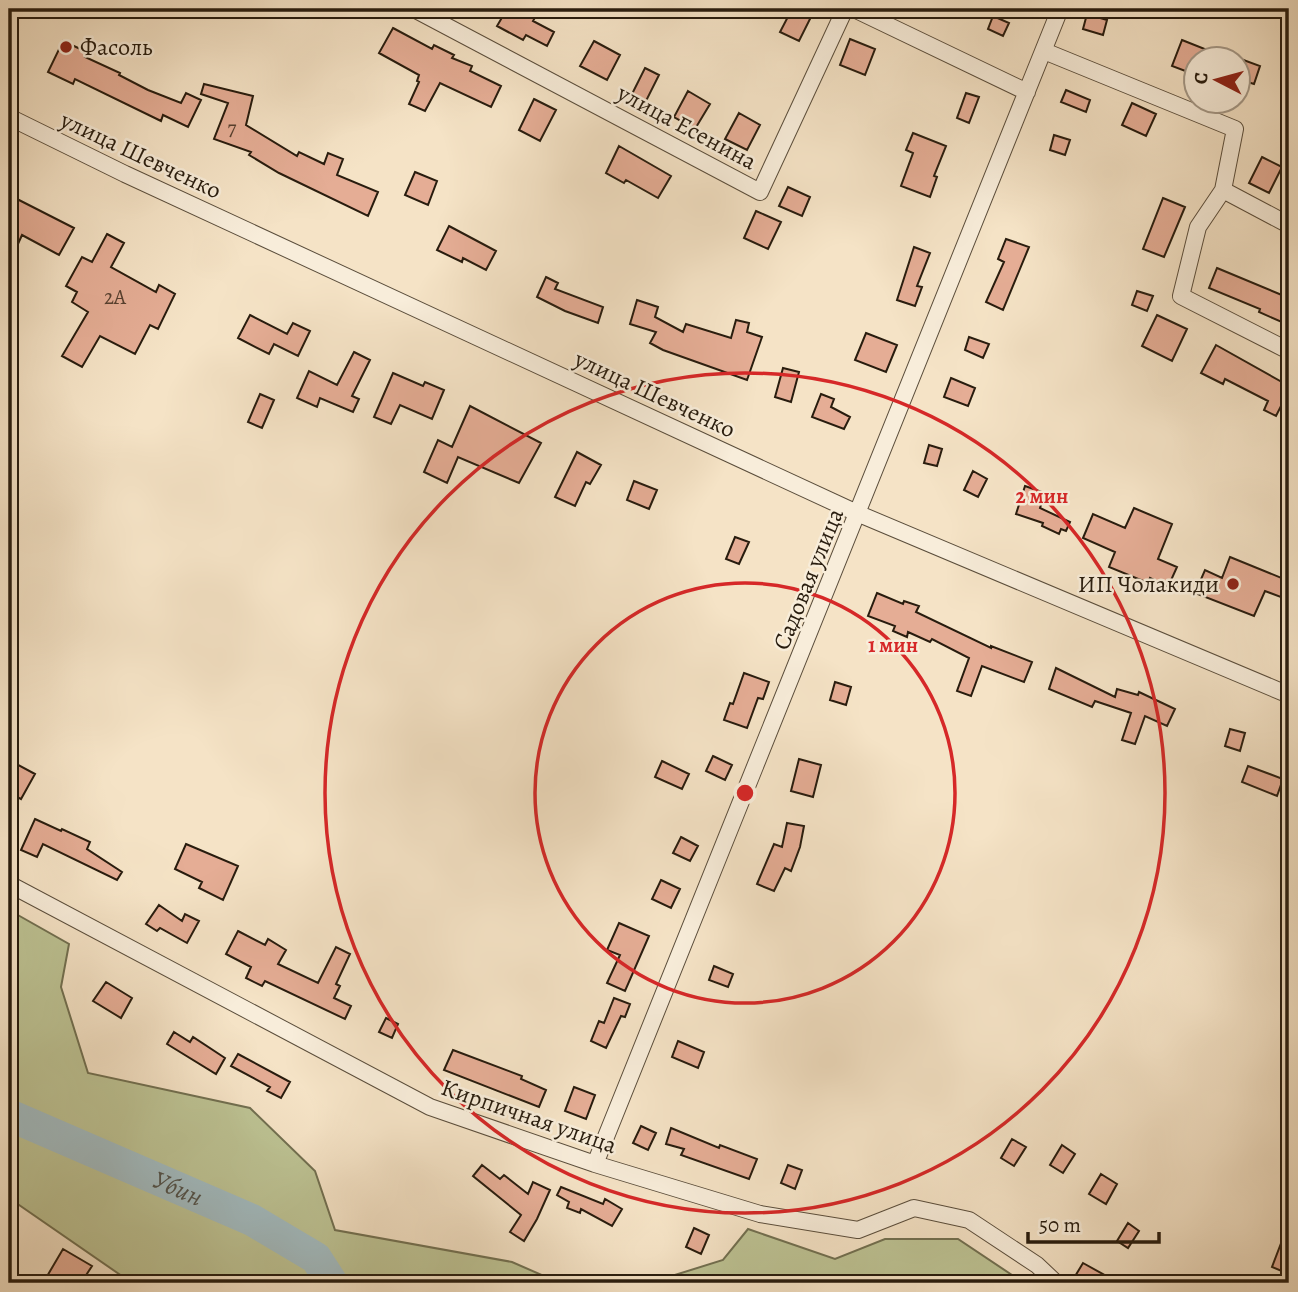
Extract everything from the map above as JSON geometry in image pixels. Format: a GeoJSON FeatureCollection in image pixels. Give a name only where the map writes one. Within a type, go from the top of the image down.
{"type":"FeatureCollection","features":[{"type":"Feature","properties":{"kind":"street","name":"улица Есенина"},"geometry":{"type":"LineString","coordinates":[[414,9],[760,192],[845,9]]}},
{"type":"Feature","properties":{"kind":"street"},"geometry":{"type":"LineString","coordinates":[[854,9],[1027,92]]}},
{"type":"Feature","properties":{"kind":"street","name":"Садовая улица"},"geometry":{"type":"LineString","coordinates":[[595,1164],[859,514],[1060,9]]}},
{"type":"Feature","properties":{"kind":"street"},"geometry":{"type":"LineString","coordinates":[[1044,51],[1235,129],[1223,190],[1198,227],[1181,296],[1289,351]]}},
{"type":"Feature","properties":{"kind":"street","name":"улица Шевченко"},"geometry":{"type":"LineString","coordinates":[[9,117],[125,174],[859,514],[1289,695]]}},
{"type":"Feature","properties":{"kind":"street"},"geometry":{"type":"LineString","coordinates":[[1223,190],[1289,225]]}},
{"type":"Feature","properties":{"kind":"street","name":"Кирпичная улица"},"geometry":{"type":"LineString","coordinates":[[9,884],[430,1108],[595,1164],[760,1214],[858,1230],[914,1208],[968,1220],[1037,1265],[1056,1283]]}},
{"type":"Feature","properties":{"kind":"green space"},"geometry":{"type":"Polygon","coordinates":[[[9,910],[69,944],[61,987],[88,1073],[250,1108],[315,1171],[335,1230],[512,1262],[560,1283],[132,1283],[9,1198],[9,910]]]}},
{"type":"Feature","properties":{"kind":"green space"},"geometry":{"type":"Polygon","coordinates":[[[748,1229],[835,1259],[885,1239],[958,1239],[1021,1283],[649,1283],[723,1260],[748,1229]]]}},
{"type":"Feature","properties":{"kind":"building"},"geometry":{"type":"Polygon","coordinates":[[[507,9],[528,9],[537,14],[533,21],[554,32],[547,46],[526,35],[523,40],[497,26],[507,9]]]}},
{"type":"Feature","properties":{"kind":"building"},"geometry":{"type":"Polygon","coordinates":[[[792,9],[806,9],[813,13],[799,41],[780,32],[792,9]]]}},
{"type":"Feature","properties":{"kind":"building"},"geometry":{"type":"Polygon","coordinates":[[[1087,14],[1107,20],[1103,35],[1083,29],[1087,14]]]}},
{"type":"Feature","properties":{"kind":"building"},"geometry":{"type":"Polygon","coordinates":[[[993,16],[1009,23],[1003,36],[988,29],[993,16]]]}},
{"type":"Feature","properties":{"kind":"building"},"geometry":{"type":"Polygon","coordinates":[[[393,28],[432,49],[434,45],[454,55],[452,58],[472,66],[470,71],[501,86],[491,107],[440,83],[425,111],[409,104],[419,82],[419,75],[379,53],[393,28]]]}},
{"type":"Feature","properties":{"kind":"building"},"geometry":{"type":"Polygon","coordinates":[[[850,39],[875,49],[865,75],[840,65],[850,39]]]}},
{"type":"Feature","properties":{"kind":"building"},"geometry":{"type":"Polygon","coordinates":[[[1182,40],[1197,46],[1182,46],[1182,70],[1172,66],[1182,40]]]}},
{"type":"Feature","properties":{"kind":"building"},"geometry":{"type":"Polygon","coordinates":[[[63,41],[87,52],[85,57],[148,90],[181,103],[186,93],[201,100],[188,127],[163,115],[161,121],[75,79],[73,84],[48,72],[63,41]]]}},
{"type":"Feature","properties":{"kind":"building"},"geometry":{"type":"Polygon","coordinates":[[[594,41],[620,55],[607,80],[580,66],[594,41]]]}},
{"type":"Feature","properties":{"kind":"building"},"geometry":{"type":"Polygon","coordinates":[[[1252,63],[1260,66],[1252,83],[1252,63]]]}},
{"type":"Feature","properties":{"kind":"building"},"geometry":{"type":"Polygon","coordinates":[[[645,68],[659,75],[646,101],[632,94],[645,68]]]}},
{"type":"Feature","properties":{"kind":"building"},"geometry":{"type":"Polygon","coordinates":[[[204,84],[253,96],[246,125],[297,156],[299,152],[324,164],[328,153],[343,159],[337,175],[378,192],[368,216],[279,173],[249,155],[251,152],[214,139],[228,103],[201,94],[204,84]]]}},
{"type":"Feature","properties":{"kind":"building"},"geometry":{"type":"Polygon","coordinates":[[[1066,90],[1090,100],[1086,112],[1061,102],[1066,90]]]}},
{"type":"Feature","properties":{"kind":"building"},"geometry":{"type":"Polygon","coordinates":[[[688,91],[710,104],[695,129],[674,117],[688,91]]]}},
{"type":"Feature","properties":{"kind":"building"},"geometry":{"type":"Polygon","coordinates":[[[966,93],[979,97],[969,123],[957,118],[966,93]]]}},
{"type":"Feature","properties":{"kind":"building"},"geometry":{"type":"Polygon","coordinates":[[[534,99],[556,110],[540,141],[519,130],[534,99]]]}},
{"type":"Feature","properties":{"kind":"building"},"geometry":{"type":"Polygon","coordinates":[[[1132,103],[1156,114],[1146,136],[1122,125],[1132,103]]]}},
{"type":"Feature","properties":{"kind":"building"},"geometry":{"type":"Polygon","coordinates":[[[739,113],[760,125],[747,150],[725,139],[739,113]]]}},
{"type":"Feature","properties":{"kind":"building"},"geometry":{"type":"Polygon","coordinates":[[[913,133],[946,146],[934,176],[937,177],[930,197],[901,186],[913,153],[906,150],[913,133]]]}},
{"type":"Feature","properties":{"kind":"building"},"geometry":{"type":"Polygon","coordinates":[[[1054,135],[1070,140],[1065,155],[1050,150],[1054,135]]]}},
{"type":"Feature","properties":{"kind":"building"},"geometry":{"type":"Polygon","coordinates":[[[619,146],[671,176],[658,198],[626,180],[624,183],[606,173],[619,146]]]}},
{"type":"Feature","properties":{"kind":"building"},"geometry":{"type":"Polygon","coordinates":[[[1262,157],[1282,167],[1269,193],[1249,183],[1262,157]]]}},
{"type":"Feature","properties":{"kind":"building"},"geometry":{"type":"Polygon","coordinates":[[[415,172],[437,181],[428,205],[405,195],[415,172]]]}},
{"type":"Feature","properties":{"kind":"building"},"geometry":{"type":"Polygon","coordinates":[[[788,187],[810,197],[802,216],[779,206],[788,187]]]}},
{"type":"Feature","properties":{"kind":"building"},"geometry":{"type":"Polygon","coordinates":[[[1163,198],[1185,207],[1164,257],[1143,249],[1163,198]]]}},
{"type":"Feature","properties":{"kind":"building"},"geometry":{"type":"Polygon","coordinates":[[[17,199],[74,228],[59,255],[22,235],[9,264],[9,216],[17,199]]]}},
{"type":"Feature","properties":{"kind":"building"},"geometry":{"type":"Polygon","coordinates":[[[756,211],[781,222],[768,249],[744,238],[756,211]]]}},
{"type":"Feature","properties":{"kind":"building"},"geometry":{"type":"Polygon","coordinates":[[[449,226],[496,251],[486,270],[463,258],[462,262],[437,250],[449,226]]]}},
{"type":"Feature","properties":{"kind":"building"},"geometry":{"type":"Polygon","coordinates":[[[107,234],[124,243],[111,267],[156,292],[159,285],[175,294],[158,329],[150,325],[135,354],[100,336],[82,367],[62,356],[88,312],[72,302],[77,292],[66,286],[82,257],[92,262],[107,234]]]}},
{"type":"Feature","properties":{"kind":"building"},"geometry":{"type":"Polygon","coordinates":[[[1006,239],[1029,247],[1003,310],[986,302],[1004,262],[998,259],[1006,239]]]}},
{"type":"Feature","properties":{"kind":"building"},"geometry":{"type":"Polygon","coordinates":[[[914,247],[930,253],[917,286],[922,287],[915,306],[897,300],[914,247]]]}},
{"type":"Feature","properties":{"kind":"building"},"geometry":{"type":"Polygon","coordinates":[[[1217,268],[1289,298],[1289,311],[1284,323],[1259,312],[1260,309],[1209,288],[1217,268]]]}},
{"type":"Feature","properties":{"kind":"building"},"geometry":{"type":"Polygon","coordinates":[[[546,277],[558,283],[555,289],[603,307],[598,323],[537,297],[546,277]]]}},
{"type":"Feature","properties":{"kind":"building"},"geometry":{"type":"Polygon","coordinates":[[[1137,291],[1153,296],[1147,311],[1132,305],[1137,291]]]}},
{"type":"Feature","properties":{"kind":"building"},"geometry":{"type":"Polygon","coordinates":[[[637,300],[658,307],[655,317],[683,332],[686,324],[731,338],[736,320],[749,323],[747,332],[762,337],[747,380],[650,343],[656,332],[630,324],[637,300]]]}},
{"type":"Feature","properties":{"kind":"building"},"geometry":{"type":"Polygon","coordinates":[[[250,315],[287,334],[293,323],[310,331],[298,356],[274,344],[269,354],[238,338],[250,315]]]}},
{"type":"Feature","properties":{"kind":"building"},"geometry":{"type":"Polygon","coordinates":[[[1157,315],[1187,329],[1172,361],[1142,346],[1157,315]]]}},
{"type":"Feature","properties":{"kind":"building"},"geometry":{"type":"Polygon","coordinates":[[[866,333],[897,345],[886,372],[855,360],[866,333]]]}},
{"type":"Feature","properties":{"kind":"building"},"geometry":{"type":"Polygon","coordinates":[[[969,337],[989,344],[983,358],[965,350],[969,337]]]}},
{"type":"Feature","properties":{"kind":"building"},"geometry":{"type":"Polygon","coordinates":[[[1216,345],[1289,386],[1289,405],[1283,402],[1276,416],[1264,410],[1268,401],[1225,379],[1223,384],[1201,373],[1216,345]]]}},
{"type":"Feature","properties":{"kind":"building"},"geometry":{"type":"Polygon","coordinates":[[[354,352],[370,360],[352,396],[359,399],[353,412],[320,398],[317,407],[297,398],[309,371],[337,385],[354,352]]]}},
{"type":"Feature","properties":{"kind":"building"},"geometry":{"type":"Polygon","coordinates":[[[783,368],[799,372],[791,402],[775,397],[783,368]]]}},
{"type":"Feature","properties":{"kind":"building"},"geometry":{"type":"Polygon","coordinates":[[[393,373],[423,386],[425,382],[444,390],[432,419],[400,405],[391,424],[374,417],[393,373]]]}},
{"type":"Feature","properties":{"kind":"building"},"geometry":{"type":"Polygon","coordinates":[[[951,378],[975,388],[968,406],[944,397],[951,378]]]}},
{"type":"Feature","properties":{"kind":"building"},"geometry":{"type":"Polygon","coordinates":[[[260,394],[274,400],[262,428],[248,422],[260,394]]]}},
{"type":"Feature","properties":{"kind":"building"},"geometry":{"type":"Polygon","coordinates":[[[821,394],[834,399],[831,407],[850,417],[844,429],[812,417],[821,394]]]}},
{"type":"Feature","properties":{"kind":"building"},"geometry":{"type":"Polygon","coordinates":[[[470,406],[541,443],[519,483],[458,457],[447,483],[424,472],[438,440],[452,447],[470,406]]]}},
{"type":"Feature","properties":{"kind":"building"},"geometry":{"type":"Polygon","coordinates":[[[929,445],[942,449],[937,466],[924,463],[929,445]]]}},
{"type":"Feature","properties":{"kind":"building"},"geometry":{"type":"Polygon","coordinates":[[[577,452],[601,465],[590,484],[586,482],[575,506],[555,497],[577,452]]]}},
{"type":"Feature","properties":{"kind":"building"},"geometry":{"type":"Polygon","coordinates":[[[973,471],[987,479],[978,497],[964,490],[973,471]]]}},
{"type":"Feature","properties":{"kind":"building"},"geometry":{"type":"Polygon","coordinates":[[[634,481],[657,490],[649,509],[627,500],[634,481]]]}},
{"type":"Feature","properties":{"kind":"building"},"geometry":{"type":"Polygon","coordinates":[[[1025,486],[1045,493],[1040,508],[1070,522],[1066,531],[1061,529],[1059,534],[1042,526],[1043,523],[1016,514],[1025,486]]]}},
{"type":"Feature","properties":{"kind":"building"},"geometry":{"type":"Polygon","coordinates":[[[1134,508],[1172,524],[1158,559],[1177,567],[1168,587],[1150,578],[1148,583],[1109,567],[1115,552],[1083,538],[1093,514],[1125,528],[1134,508]]]}},
{"type":"Feature","properties":{"kind":"building"},"geometry":{"type":"Polygon","coordinates":[[[735,537],[749,542],[739,564],[726,559],[735,537]]]}},
{"type":"Feature","properties":{"kind":"building"},"geometry":{"type":"Polygon","coordinates":[[[1230,557],[1289,581],[1286,599],[1265,591],[1254,616],[1195,593],[1205,570],[1222,578],[1230,557]]]}},
{"type":"Feature","properties":{"kind":"building"},"geometry":{"type":"Polygon","coordinates":[[[877,593],[903,604],[904,601],[919,606],[916,612],[991,648],[1032,662],[1024,682],[982,666],[971,696],[957,691],[969,658],[932,639],[930,642],[908,632],[907,637],[893,631],[895,626],[868,616],[877,593]]]}},
{"type":"Feature","properties":{"kind":"building"},"geometry":{"type":"Polygon","coordinates":[[[1056,668],[1115,697],[1117,689],[1138,695],[1139,692],[1175,709],[1167,726],[1145,716],[1135,744],[1122,740],[1131,713],[1095,701],[1092,707],[1049,689],[1056,668]]]}},
{"type":"Feature","properties":{"kind":"building"},"geometry":{"type":"Polygon","coordinates":[[[744,673],[769,682],[763,699],[758,698],[747,728],[724,720],[744,673]]]}},
{"type":"Feature","properties":{"kind":"building"},"geometry":{"type":"Polygon","coordinates":[[[835,682],[851,687],[846,705],[830,700],[835,682]]]}},
{"type":"Feature","properties":{"kind":"building"},"geometry":{"type":"Polygon","coordinates":[[[1230,729],[1245,733],[1240,751],[1225,746],[1230,729]]]}},
{"type":"Feature","properties":{"kind":"building"},"geometry":{"type":"Polygon","coordinates":[[[713,756],[732,765],[725,780],[706,771],[713,756]]]}},
{"type":"Feature","properties":{"kind":"building"},"geometry":{"type":"Polygon","coordinates":[[[799,759],[821,765],[813,797],[791,791],[799,759]]]}},
{"type":"Feature","properties":{"kind":"building"},"geometry":{"type":"Polygon","coordinates":[[[9,760],[35,774],[21,799],[9,792],[9,760]]]}},
{"type":"Feature","properties":{"kind":"building"},"geometry":{"type":"Polygon","coordinates":[[[662,761],[689,774],[682,789],[655,777],[662,761]]]}},
{"type":"Feature","properties":{"kind":"building"},"geometry":{"type":"Polygon","coordinates":[[[1248,766],[1283,779],[1277,796],[1242,782],[1248,766]]]}},
{"type":"Feature","properties":{"kind":"building"},"geometry":{"type":"Polygon","coordinates":[[[35,819],[90,842],[87,849],[122,872],[117,880],[43,844],[37,857],[21,850],[35,819]]]}},
{"type":"Feature","properties":{"kind":"building"},"geometry":{"type":"Polygon","coordinates":[[[787,823],[804,826],[800,847],[791,871],[785,868],[774,891],[757,884],[774,844],[782,847],[787,823]]]}},
{"type":"Feature","properties":{"kind":"building"},"geometry":{"type":"Polygon","coordinates":[[[681,837],[698,846],[690,861],[673,853],[681,837]]]}},
{"type":"Feature","properties":{"kind":"building"},"geometry":{"type":"Polygon","coordinates":[[[186,844],[238,866],[223,900],[199,888],[202,882],[175,869],[186,844]]]}},
{"type":"Feature","properties":{"kind":"building"},"geometry":{"type":"Polygon","coordinates":[[[661,880],[680,889],[671,908],[652,899],[661,880]]]}},
{"type":"Feature","properties":{"kind":"building"},"geometry":{"type":"Polygon","coordinates":[[[159,905],[182,921],[185,914],[199,921],[187,943],[160,928],[157,931],[146,924],[159,905]]]}},
{"type":"Feature","properties":{"kind":"building"},"geometry":{"type":"Polygon","coordinates":[[[619,923],[649,936],[625,991],[607,983],[620,955],[607,950],[619,923]]]}},
{"type":"Feature","properties":{"kind":"building"},"geometry":{"type":"Polygon","coordinates":[[[238,931],[265,945],[268,939],[286,950],[278,964],[318,983],[336,947],[350,954],[336,984],[340,986],[334,998],[351,1006],[345,1019],[265,981],[262,986],[246,978],[251,967],[226,954],[238,931]]]}},
{"type":"Feature","properties":{"kind":"building"},"geometry":{"type":"Polygon","coordinates":[[[714,966],[733,974],[728,987],[709,980],[714,966]]]}},
{"type":"Feature","properties":{"kind":"building"},"geometry":{"type":"Polygon","coordinates":[[[106,982],[132,998],[121,1018],[93,1001],[106,982]]]}},
{"type":"Feature","properties":{"kind":"building"},"geometry":{"type":"Polygon","coordinates":[[[614,998],[630,1004],[625,1017],[621,1016],[606,1048],[591,1041],[599,1021],[604,1023],[614,998]]]}},
{"type":"Feature","properties":{"kind":"building"},"geometry":{"type":"Polygon","coordinates":[[[386,1018],[398,1024],[392,1038],[379,1032],[386,1018]]]}},
{"type":"Feature","properties":{"kind":"building"},"geometry":{"type":"Polygon","coordinates":[[[174,1032],[190,1042],[193,1037],[225,1058],[216,1074],[167,1044],[174,1032]]]}},
{"type":"Feature","properties":{"kind":"building"},"geometry":{"type":"Polygon","coordinates":[[[678,1041],[704,1052],[698,1068],[672,1057],[678,1041]]]}},
{"type":"Feature","properties":{"kind":"building"},"geometry":{"type":"Polygon","coordinates":[[[453,1050],[522,1076],[521,1079],[546,1090],[539,1107],[444,1070],[453,1050]]]}},
{"type":"Feature","properties":{"kind":"building"},"geometry":{"type":"Polygon","coordinates":[[[238,1054],[290,1082],[281,1098],[267,1091],[270,1087],[231,1066],[238,1054]]]}},
{"type":"Feature","properties":{"kind":"building"},"geometry":{"type":"Polygon","coordinates":[[[574,1087],[595,1095],[586,1119],[565,1111],[574,1087]]]}},
{"type":"Feature","properties":{"kind":"building"},"geometry":{"type":"Polygon","coordinates":[[[641,1126],[656,1133],[648,1150],[633,1143],[641,1126]]]}},
{"type":"Feature","properties":{"kind":"building"},"geometry":{"type":"Polygon","coordinates":[[[671,1128],[719,1148],[720,1145],[757,1159],[749,1179],[681,1155],[684,1149],[666,1144],[671,1128]]]}},
{"type":"Feature","properties":{"kind":"building"},"geometry":{"type":"Polygon","coordinates":[[[1012,1139],[1026,1147],[1014,1166],[1001,1158],[1012,1139]]]}},
{"type":"Feature","properties":{"kind":"building"},"geometry":{"type":"Polygon","coordinates":[[[1062,1145],[1075,1154],[1063,1173],[1050,1165],[1062,1145]]]}},
{"type":"Feature","properties":{"kind":"building"},"geometry":{"type":"Polygon","coordinates":[[[482,1165],[500,1179],[504,1175],[528,1194],[533,1182],[550,1190],[524,1241],[510,1232],[521,1215],[473,1176],[482,1165]]]}},
{"type":"Feature","properties":{"kind":"building"},"geometry":{"type":"Polygon","coordinates":[[[788,1165],[802,1170],[795,1189],[781,1183],[788,1165]]]}},
{"type":"Feature","properties":{"kind":"building"},"geometry":{"type":"Polygon","coordinates":[[[1101,1174],[1117,1184],[1106,1204],[1089,1194],[1101,1174]]]}},
{"type":"Feature","properties":{"kind":"building"},"geometry":{"type":"Polygon","coordinates":[[[561,1187],[603,1204],[605,1199],[622,1209],[612,1226],[581,1209],[580,1213],[567,1208],[569,1202],[557,1195],[561,1187]]]}},
{"type":"Feature","properties":{"kind":"building"},"geometry":{"type":"Polygon","coordinates":[[[1128,1223],[1139,1231],[1128,1248],[1117,1241],[1128,1223]]]}},
{"type":"Feature","properties":{"kind":"building"},"geometry":{"type":"Polygon","coordinates":[[[1289,1226],[1289,1274],[1272,1267],[1289,1226]]]}},
{"type":"Feature","properties":{"kind":"building"},"geometry":{"type":"Polygon","coordinates":[[[694,1228],[709,1235],[701,1254],[686,1247],[694,1228]]]}},
{"type":"Feature","properties":{"kind":"building"},"geometry":{"type":"Polygon","coordinates":[[[63,1249],[92,1266],[81,1283],[55,1283],[46,1278],[63,1249]]]}},
{"type":"Feature","properties":{"kind":"building"},"geometry":{"type":"Polygon","coordinates":[[[1083,1263],[1119,1283],[1071,1283],[1083,1263]]]}},
{"type":"Feature","properties":{"kind":"waterway","name":"Убин"},"geometry":{"type":"LineString","coordinates":[[9,1115],[252,1220],[316,1258],[332,1283]]}},
{"type":"Feature","properties":{"kind":"place","name":"Фасоль"},"geometry":{"type":"Point","coordinates":[66,47]}},
{"type":"Feature","properties":{"kind":"place","name":"ИП Чолакиди"},"geometry":{"type":"Point","coordinates":[1233,584]}}]}
